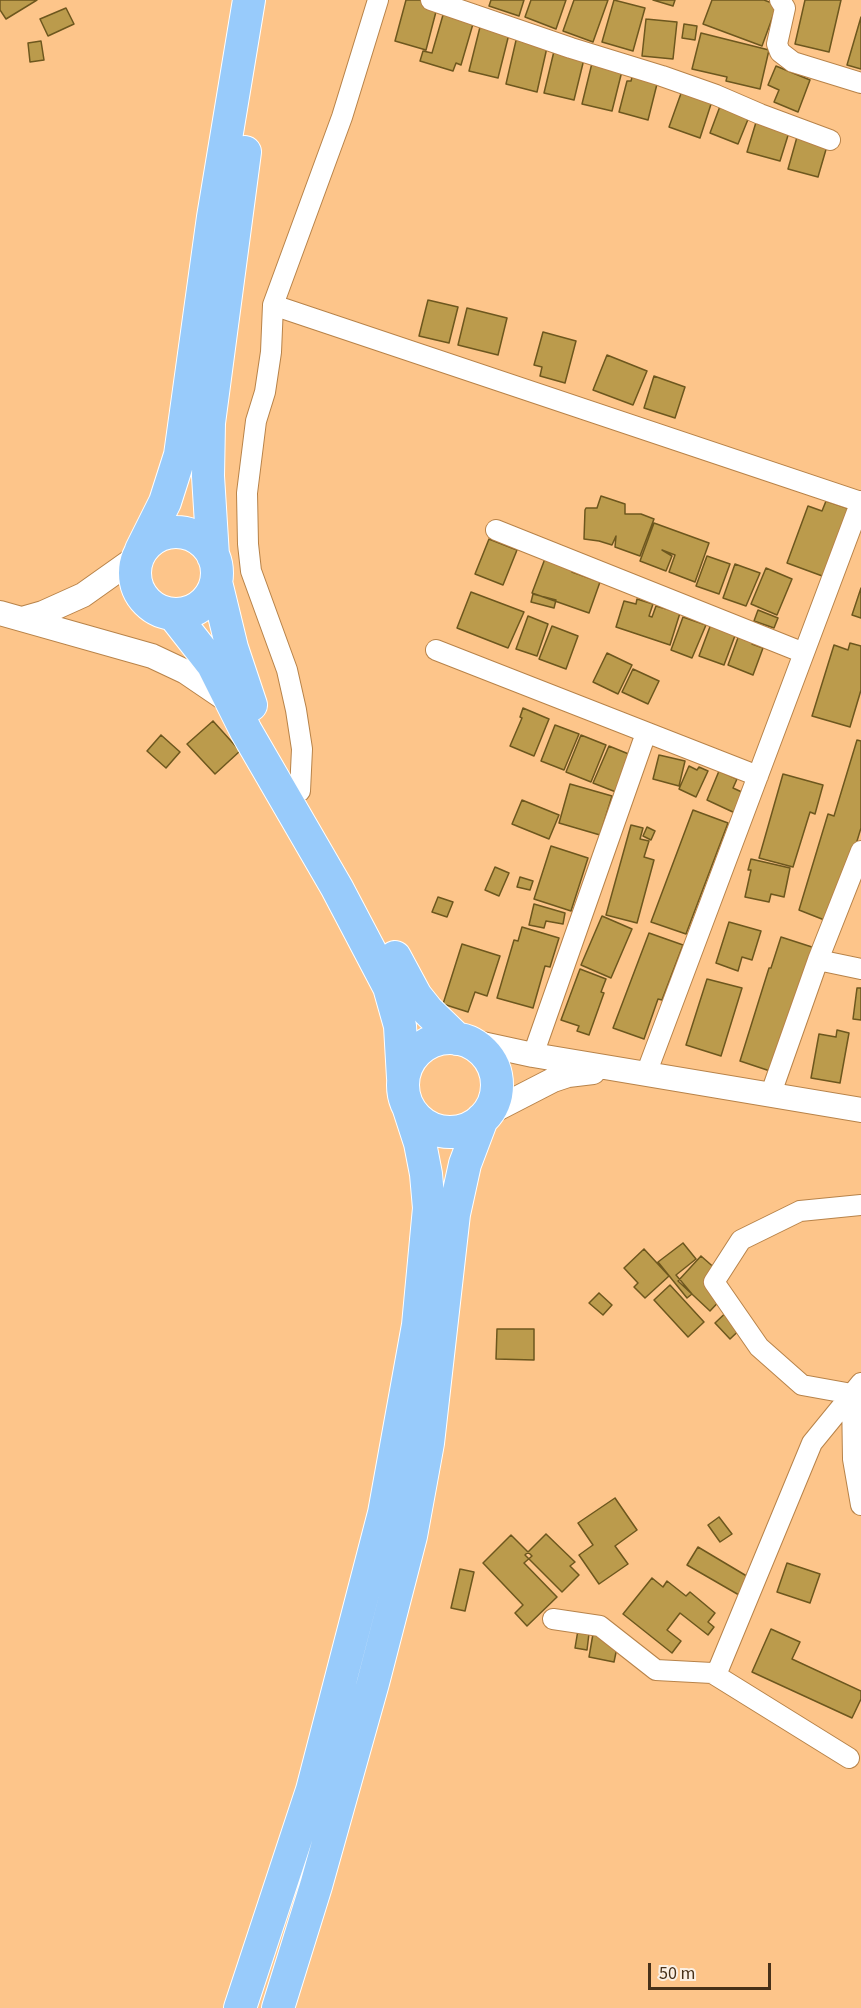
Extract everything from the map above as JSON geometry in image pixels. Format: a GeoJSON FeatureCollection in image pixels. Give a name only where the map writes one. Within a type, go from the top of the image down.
{"type":"FeatureCollection","features":[{"type":"Feature","properties":{"kind":"highway"},"geometry":{"type":"LineString","coordinates":[[249,0],[213,217],[180,455],[165,502],[140,553],[135,569],[135,582],[140,594],[160,611],[173,614],[195,609],[205,602],[212,592],[215,569],[207,449],[211,399],[251,103],[271,0]]}},
{"type":"Feature","properties":{"kind":"highway"},"geometry":{"type":"LineString","coordinates":[[140,553],[150,541],[173,532],[185,533],[197,538],[207,546],[215,569],[232,648],[250,701],[271,747],[356,880],[416,996],[428,1011],[460,1039],[477,1047],[488,1058],[495,1071],[494,1100],[484,1116],[465,1164],[454,1214],[428,1443],[411,1536],[373,1683],[316,1886],[278,2008]]}},
{"type":"Feature","properties":{"kind":"highway"},"geometry":{"type":"LineString","coordinates":[[173,614],[213,665],[246,731],[337,888],[389,987],[400,1026],[405,1092],[420,1143],[429,1208],[418,1325],[376,1547],[312,1790],[240,2008]]}},
{"type":"Feature","properties":{"kind":"highway"},"geometry":{"type":"LineString","coordinates":[[460,1039],[444,1038],[422,1047],[410,1061],[405,1092],[417,1118],[428,1127],[442,1131],[456,1131],[470,1127],[484,1116]]}},
{"type":"Feature","properties":{"kind":"street"},"geometry":{"type":"LineString","coordinates":[[300,791],[302,749],[296,710],[287,670],[251,571],[247,493],[256,421],[265,392],[271,352],[273,305],[342,117],[378,0]]}},
{"type":"Feature","properties":{"kind":"street"},"geometry":{"type":"LineString","coordinates":[[431,0],[571,48],[662,76],[830,140]]}},
{"type":"Feature","properties":{"kind":"street"},"geometry":{"type":"LineString","coordinates":[[780,0],[785,8],[777,44],[780,52],[792,63],[861,83]]}},
{"type":"Feature","properties":{"kind":"street"},"geometry":{"type":"LineString","coordinates":[[273,305],[861,501],[758,776],[634,1072]]}},
{"type":"Feature","properties":{"kind":"street"},"geometry":{"type":"LineString","coordinates":[[496,530],[804,653]]}},
{"type":"Feature","properties":{"kind":"street"},"geometry":{"type":"LineString","coordinates":[[11,616],[43,613],[84,595],[140,553]]}},
{"type":"Feature","properties":{"kind":"street"},"geometry":{"type":"LineString","coordinates":[[11,616],[152,656],[186,672],[233,704]]}},
{"type":"Feature","properties":{"kind":"street"},"geometry":{"type":"LineString","coordinates":[[436,650],[758,776]]}},
{"type":"Feature","properties":{"kind":"street"},"geometry":{"type":"LineString","coordinates":[[533,1055],[646,733]]}},
{"type":"Feature","properties":{"kind":"street"},"geometry":{"type":"LineString","coordinates":[[770,1096],[818,960],[861,851]]}},
{"type":"Feature","properties":{"kind":"street"},"geometry":{"type":"LineString","coordinates":[[818,960],[861,969]]}},
{"type":"Feature","properties":{"kind":"street"},"geometry":{"type":"LineString","coordinates":[[460,1039],[533,1055],[861,1110]]}},
{"type":"Feature","properties":{"kind":"street"},"geometry":{"type":"LineString","coordinates":[[484,1116],[553,1080],[584,1073],[634,1072]]}},
{"type":"Feature","properties":{"kind":"street"},"geometry":{"type":"LineString","coordinates":[[856,1389],[802,1385],[759,1347],[714,1282],[741,1240],[800,1211],[861,1205]]}},
{"type":"Feature","properties":{"kind":"street"},"geometry":{"type":"LineString","coordinates":[[856,1389],[853,1459],[861,1505]]}},
{"type":"Feature","properties":{"kind":"street"},"geometry":{"type":"LineString","coordinates":[[716,1675],[812,1443],[856,1389]]}},
{"type":"Feature","properties":{"kind":"street"},"geometry":{"type":"LineString","coordinates":[[553,1619],[600,1626],[656,1670],[712,1673],[849,1758]]}},
{"type":"Feature","properties":{"kind":"building"},"geometry":{"type":"Polygon","coordinates":[[[0,0],[37,0],[6,19],[0,10],[0,0]]]}},
{"type":"Feature","properties":{"kind":"building"},"geometry":{"type":"Polygon","coordinates":[[[406,0],[424,0],[438,4],[426,50],[395,41],[406,0]]]}},
{"type":"Feature","properties":{"kind":"building"},"geometry":{"type":"Polygon","coordinates":[[[491,0],[524,0],[519,16],[489,6],[491,0]]]}},
{"type":"Feature","properties":{"kind":"building"},"geometry":{"type":"Polygon","coordinates":[[[531,0],[566,0],[556,29],[525,17],[531,0]]]}},
{"type":"Feature","properties":{"kind":"building"},"geometry":{"type":"Polygon","coordinates":[[[574,0],[608,0],[593,42],[563,31],[574,0]]]}},
{"type":"Feature","properties":{"kind":"building"},"geometry":{"type":"Polygon","coordinates":[[[614,0],[645,8],[633,51],[602,42],[614,0]]]}},
{"type":"Feature","properties":{"kind":"building"},"geometry":{"type":"Polygon","coordinates":[[[653,0],[675,0],[673,6],[653,0]]]}},
{"type":"Feature","properties":{"kind":"building"},"geometry":{"type":"Polygon","coordinates":[[[712,0],[764,0],[777,5],[762,46],[703,24],[712,0]]]}},
{"type":"Feature","properties":{"kind":"building"},"geometry":{"type":"Polygon","coordinates":[[[805,0],[841,0],[829,52],[795,44],[805,0]]]}},
{"type":"Feature","properties":{"kind":"building"},"geometry":{"type":"Polygon","coordinates":[[[66,8],[74,24],[48,36],[40,19],[66,8]]]}},
{"type":"Feature","properties":{"kind":"building"},"geometry":{"type":"Polygon","coordinates":[[[445,8],[475,17],[461,65],[456,63],[453,71],[420,61],[423,51],[432,53],[445,8]]]}},
{"type":"Feature","properties":{"kind":"building"},"geometry":{"type":"Polygon","coordinates":[[[861,17],[861,69],[847,65],[861,17]]]}},
{"type":"Feature","properties":{"kind":"building"},"geometry":{"type":"Polygon","coordinates":[[[646,19],[677,22],[673,59],[642,56],[646,19]]]}},
{"type":"Feature","properties":{"kind":"building"},"geometry":{"type":"Polygon","coordinates":[[[481,23],[510,30],[498,78],[469,71],[481,23]]]}},
{"type":"Feature","properties":{"kind":"building"},"geometry":{"type":"Polygon","coordinates":[[[684,24],[697,26],[695,40],[682,38],[684,24]]]}},
{"type":"Feature","properties":{"kind":"building"},"geometry":{"type":"Polygon","coordinates":[[[701,33],[769,50],[760,89],[726,81],[727,77],[692,69],[701,33]]]}},
{"type":"Feature","properties":{"kind":"building"},"geometry":{"type":"Polygon","coordinates":[[[517,36],[548,43],[537,92],[506,84],[517,36]]]}},
{"type":"Feature","properties":{"kind":"building"},"geometry":{"type":"Polygon","coordinates":[[[41,41],[44,60],[30,62],[28,43],[41,41]]]}},
{"type":"Feature","properties":{"kind":"building"},"geometry":{"type":"Polygon","coordinates":[[[555,47],[585,55],[574,100],[544,93],[555,47]]]}},
{"type":"Feature","properties":{"kind":"building"},"geometry":{"type":"Polygon","coordinates":[[[593,59],[623,67],[612,111],[582,104],[593,59]]]}},
{"type":"Feature","properties":{"kind":"building"},"geometry":{"type":"Polygon","coordinates":[[[776,66],[810,80],[798,112],[774,102],[779,90],[768,85],[776,66]]]}},
{"type":"Feature","properties":{"kind":"building"},"geometry":{"type":"Polygon","coordinates":[[[634,70],[659,76],[648,120],[619,112],[627,81],[631,81],[634,70]]]}},
{"type":"Feature","properties":{"kind":"building"},"geometry":{"type":"Polygon","coordinates":[[[684,85],[714,95],[700,138],[669,127],[684,85]]]}},
{"type":"Feature","properties":{"kind":"building"},"geometry":{"type":"Polygon","coordinates":[[[722,101],[751,112],[738,144],[710,133],[722,101]]]}},
{"type":"Feature","properties":{"kind":"building"},"geometry":{"type":"Polygon","coordinates":[[[757,119],[790,129],[780,161],[747,152],[757,119]]]}},
{"type":"Feature","properties":{"kind":"building"},"geometry":{"type":"Polygon","coordinates":[[[797,137],[827,146],[818,177],[788,169],[797,137]]]}},
{"type":"Feature","properties":{"kind":"building"},"geometry":{"type":"Polygon","coordinates":[[[428,300],[458,307],[449,343],[419,336],[428,300]]]}},
{"type":"Feature","properties":{"kind":"building"},"geometry":{"type":"Polygon","coordinates":[[[467,308],[507,318],[498,355],[458,345],[467,308]]]}},
{"type":"Feature","properties":{"kind":"building"},"geometry":{"type":"Polygon","coordinates":[[[543,332],[576,341],[565,383],[540,376],[542,367],[534,365],[543,332]]]}},
{"type":"Feature","properties":{"kind":"building"},"geometry":{"type":"Polygon","coordinates":[[[607,355],[647,371],[633,405],[593,390],[607,355]]]}},
{"type":"Feature","properties":{"kind":"building"},"geometry":{"type":"Polygon","coordinates":[[[654,376],[685,387],[675,418],[644,408],[654,376]]]}},
{"type":"Feature","properties":{"kind":"building"},"geometry":{"type":"Polygon","coordinates":[[[601,496],[625,504],[625,514],[641,514],[654,519],[640,556],[615,547],[616,536],[612,545],[584,539],[585,510],[586,508],[597,508],[601,496]]]}},
{"type":"Feature","properties":{"kind":"building"},"geometry":{"type":"Polygon","coordinates":[[[826,501],[850,509],[825,577],[787,563],[808,506],[822,511],[826,501]]]}},
{"type":"Feature","properties":{"kind":"building"},"geometry":{"type":"Polygon","coordinates":[[[654,523],[709,543],[695,582],[669,572],[675,555],[662,550],[672,556],[666,571],[640,561],[654,523]]]}},
{"type":"Feature","properties":{"kind":"building"},"geometry":{"type":"Polygon","coordinates":[[[489,539],[517,550],[503,585],[475,574],[489,539]]]}},
{"type":"Feature","properties":{"kind":"building"},"geometry":{"type":"Polygon","coordinates":[[[546,556],[574,567],[572,572],[600,582],[589,613],[532,593],[546,556]]]}},
{"type":"Feature","properties":{"kind":"building"},"geometry":{"type":"Polygon","coordinates":[[[707,556],[730,564],[719,594],[696,586],[707,556]]]}},
{"type":"Feature","properties":{"kind":"building"},"geometry":{"type":"Polygon","coordinates":[[[735,564],[760,573],[746,606],[723,598],[735,564]]]}},
{"type":"Feature","properties":{"kind":"building"},"geometry":{"type":"Polygon","coordinates":[[[766,568],[792,579],[777,615],[751,604],[766,568]]]}},
{"type":"Feature","properties":{"kind":"building"},"geometry":{"type":"Polygon","coordinates":[[[861,588],[861,618],[852,615],[861,588]]]}},
{"type":"Feature","properties":{"kind":"building"},"geometry":{"type":"Polygon","coordinates":[[[471,592],[524,612],[508,648],[457,628],[471,592]]]}},
{"type":"Feature","properties":{"kind":"building"},"geometry":{"type":"Polygon","coordinates":[[[533,594],[556,600],[554,608],[531,602],[533,594]]]}},
{"type":"Feature","properties":{"kind":"building"},"geometry":{"type":"Polygon","coordinates":[[[637,599],[653,604],[649,616],[652,617],[656,606],[680,613],[670,645],[616,627],[624,601],[636,604],[637,599]]]}},
{"type":"Feature","properties":{"kind":"building"},"geometry":{"type":"Polygon","coordinates":[[[758,610],[778,618],[774,628],[754,621],[758,610]]]}},
{"type":"Feature","properties":{"kind":"building"},"geometry":{"type":"Polygon","coordinates":[[[528,616],[548,624],[537,656],[516,649],[528,616]]]}},
{"type":"Feature","properties":{"kind":"building"},"geometry":{"type":"Polygon","coordinates":[[[683,617],[706,625],[692,658],[671,650],[683,617]]]}},
{"type":"Feature","properties":{"kind":"building"},"geometry":{"type":"Polygon","coordinates":[[[711,624],[736,633],[724,665],[699,656],[711,624]]]}},
{"type":"Feature","properties":{"kind":"building"},"geometry":{"type":"Polygon","coordinates":[[[552,626],[578,636],[566,669],[539,659],[552,626]]]}},
{"type":"Feature","properties":{"kind":"building"},"geometry":{"type":"Polygon","coordinates":[[[739,635],[763,648],[753,675],[728,665],[739,635]]]}},
{"type":"Feature","properties":{"kind":"building"},"geometry":{"type":"Polygon","coordinates":[[[850,643],[861,646],[861,690],[850,727],[812,716],[834,645],[848,650],[850,643]]]}},
{"type":"Feature","properties":{"kind":"building"},"geometry":{"type":"Polygon","coordinates":[[[607,653],[632,665],[618,694],[593,682],[607,653]]]}},
{"type":"Feature","properties":{"kind":"building"},"geometry":{"type":"Polygon","coordinates":[[[633,669],[659,681],[648,704],[622,692],[633,669]]]}},
{"type":"Feature","properties":{"kind":"building"},"geometry":{"type":"Polygon","coordinates":[[[523,708],[549,719],[534,756],[510,746],[522,718],[520,717],[523,708]]]}},
{"type":"Feature","properties":{"kind":"building"},"geometry":{"type":"Polygon","coordinates":[[[213,721],[240,751],[215,774],[187,744],[213,721]]]}},
{"type":"Feature","properties":{"kind":"building"},"geometry":{"type":"Polygon","coordinates":[[[555,725],[579,734],[564,770],[541,761],[555,725]]]}},
{"type":"Feature","properties":{"kind":"building"},"geometry":{"type":"Polygon","coordinates":[[[161,735],[180,752],[166,768],[147,751],[161,735]]]}},
{"type":"Feature","properties":{"kind":"building"},"geometry":{"type":"Polygon","coordinates":[[[581,735],[606,745],[591,782],[566,772],[581,735]]]}},
{"type":"Feature","properties":{"kind":"building"},"geometry":{"type":"Polygon","coordinates":[[[857,740],[861,741],[861,828],[832,923],[799,910],[828,814],[834,816],[857,740]]]}},
{"type":"Feature","properties":{"kind":"building"},"geometry":{"type":"Polygon","coordinates":[[[609,746],[636,757],[621,794],[593,783],[609,746]]]}},
{"type":"Feature","properties":{"kind":"building"},"geometry":{"type":"Polygon","coordinates":[[[659,755],[685,761],[679,786],[653,779],[659,755]]]}},
{"type":"Feature","properties":{"kind":"building"},"geometry":{"type":"Polygon","coordinates":[[[689,766],[697,770],[699,767],[708,771],[696,797],[679,789],[689,766]]]}},
{"type":"Feature","properties":{"kind":"building"},"geometry":{"type":"Polygon","coordinates":[[[719,771],[737,779],[733,788],[744,793],[735,813],[707,800],[719,771]]]}},
{"type":"Feature","properties":{"kind":"building"},"geometry":{"type":"Polygon","coordinates":[[[783,774],[823,785],[815,814],[810,812],[793,867],[759,858],[783,774]]]}},
{"type":"Feature","properties":{"kind":"building"},"geometry":{"type":"Polygon","coordinates":[[[570,784],[612,796],[600,835],[559,823],[570,784]]]}},
{"type":"Feature","properties":{"kind":"building"},"geometry":{"type":"Polygon","coordinates":[[[522,800],[559,815],[549,839],[512,824],[522,800]]]}},
{"type":"Feature","properties":{"kind":"building"},"geometry":{"type":"Polygon","coordinates":[[[693,810],[728,823],[686,934],[651,922],[693,810]]]}},
{"type":"Feature","properties":{"kind":"building"},"geometry":{"type":"Polygon","coordinates":[[[631,825],[643,828],[640,839],[649,841],[644,857],[654,860],[637,923],[606,915],[631,825]]]}},
{"type":"Feature","properties":{"kind":"building"},"geometry":{"type":"Polygon","coordinates":[[[647,827],[655,831],[651,840],[643,836],[647,827]]]}},
{"type":"Feature","properties":{"kind":"building"},"geometry":{"type":"Polygon","coordinates":[[[551,846],[588,858],[571,911],[534,899],[551,846]]]}},
{"type":"Feature","properties":{"kind":"building"},"geometry":{"type":"Polygon","coordinates":[[[751,859],[790,868],[784,897],[771,894],[769,902],[745,897],[751,859]]]}},
{"type":"Feature","properties":{"kind":"building"},"geometry":{"type":"Polygon","coordinates":[[[495,867],[509,873],[499,896],[485,890],[495,867]]]}},
{"type":"Feature","properties":{"kind":"building"},"geometry":{"type":"Polygon","coordinates":[[[520,877],[533,881],[530,890],[517,887],[520,877]]]}},
{"type":"Feature","properties":{"kind":"building"},"geometry":{"type":"Polygon","coordinates":[[[438,897],[453,902],[447,917],[432,912],[438,897]]]}},
{"type":"Feature","properties":{"kind":"building"},"geometry":{"type":"Polygon","coordinates":[[[534,904],[565,913],[563,924],[546,921],[544,928],[529,925],[534,904]]]}},
{"type":"Feature","properties":{"kind":"building"},"geometry":{"type":"Polygon","coordinates":[[[602,916],[632,929],[611,978],[581,965],[602,916]]]}},
{"type":"Feature","properties":{"kind":"building"},"geometry":{"type":"Polygon","coordinates":[[[729,922],[761,931],[752,960],[742,957],[738,971],[716,963],[729,922]]]}},
{"type":"Feature","properties":{"kind":"building"},"geometry":{"type":"Polygon","coordinates":[[[522,927],[559,938],[550,967],[545,966],[533,1008],[497,998],[514,940],[518,941],[522,927]]]}},
{"type":"Feature","properties":{"kind":"building"},"geometry":{"type":"Polygon","coordinates":[[[649,933],[683,945],[662,1000],[658,999],[644,1039],[613,1028],[649,933]]]}},
{"type":"Feature","properties":{"kind":"building"},"geometry":{"type":"Polygon","coordinates":[[[781,937],[815,948],[773,1072],[740,1061],[781,937]]]}},
{"type":"Feature","properties":{"kind":"building"},"geometry":{"type":"Polygon","coordinates":[[[462,944],[500,956],[487,996],[475,992],[468,1012],[443,1004],[462,944]]]}},
{"type":"Feature","properties":{"kind":"building"},"geometry":{"type":"Polygon","coordinates":[[[580,969],[606,979],[601,992],[604,993],[589,1035],[577,1031],[579,1026],[561,1020],[580,969]]]}},
{"type":"Feature","properties":{"kind":"building"},"geometry":{"type":"Polygon","coordinates":[[[707,979],[742,988],[721,1056],[686,1045],[707,979]]]}},
{"type":"Feature","properties":{"kind":"building"},"geometry":{"type":"Polygon","coordinates":[[[857,988],[861,988],[861,1020],[853,1019],[857,988]]]}},
{"type":"Feature","properties":{"kind":"building"},"geometry":{"type":"Polygon","coordinates":[[[837,1030],[849,1033],[840,1083],[811,1078],[819,1034],[836,1037],[837,1030]]]}},
{"type":"Feature","properties":{"kind":"building"},"geometry":{"type":"Polygon","coordinates":[[[683,1243],[696,1259],[676,1275],[692,1294],[687,1298],[658,1262],[683,1243]]]}},
{"type":"Feature","properties":{"kind":"building"},"geometry":{"type":"Polygon","coordinates":[[[644,1249],[669,1276],[645,1298],[634,1287],[638,1283],[624,1268],[644,1249]]]}},
{"type":"Feature","properties":{"kind":"building"},"geometry":{"type":"Polygon","coordinates":[[[701,1256],[718,1271],[726,1294],[710,1311],[678,1281],[701,1256]]]}},
{"type":"Feature","properties":{"kind":"building"},"geometry":{"type":"Polygon","coordinates":[[[670,1285],[704,1322],[688,1337],[654,1300],[670,1285]]]}},
{"type":"Feature","properties":{"kind":"building"},"geometry":{"type":"Polygon","coordinates":[[[599,1293],[612,1305],[603,1315],[589,1303],[599,1293]]]}},
{"type":"Feature","properties":{"kind":"building"},"geometry":{"type":"Polygon","coordinates":[[[734,1305],[749,1321],[730,1339],[715,1323],[734,1305]]]}},
{"type":"Feature","properties":{"kind":"building"},"geometry":{"type":"Polygon","coordinates":[[[497,1329],[534,1329],[534,1360],[496,1359],[497,1329]]]}},
{"type":"Feature","properties":{"kind":"building"},"geometry":{"type":"Polygon","coordinates":[[[615,1498],[637,1530],[615,1546],[628,1564],[599,1584],[579,1555],[593,1545],[578,1523],[615,1498]]]}},
{"type":"Feature","properties":{"kind":"building"},"geometry":{"type":"Polygon","coordinates":[[[719,1517],[732,1534],[720,1542],[708,1525],[719,1517]]]}},
{"type":"Feature","properties":{"kind":"building"},"geometry":{"type":"Polygon","coordinates":[[[546,1534],[575,1562],[570,1566],[579,1575],[562,1592],[525,1555],[546,1534]]]}},
{"type":"Feature","properties":{"kind":"building"},"geometry":{"type":"Polygon","coordinates":[[[511,1535],[532,1556],[524,1563],[557,1597],[527,1626],[515,1613],[523,1605],[483,1563],[511,1535]]]}},
{"type":"Feature","properties":{"kind":"building"},"geometry":{"type":"Polygon","coordinates":[[[698,1547],[750,1578],[739,1595],[687,1565],[698,1547]]]}},
{"type":"Feature","properties":{"kind":"building"},"geometry":{"type":"Polygon","coordinates":[[[787,1563],[820,1574],[810,1603],[777,1592],[787,1563]]]}},
{"type":"Feature","properties":{"kind":"building"},"geometry":{"type":"Polygon","coordinates":[[[460,1569],[474,1572],[465,1611],[451,1608],[460,1569]]]}},
{"type":"Feature","properties":{"kind":"building"},"geometry":{"type":"Polygon","coordinates":[[[652,1578],[663,1587],[667,1581],[686,1596],[690,1592],[715,1613],[708,1622],[714,1627],[708,1635],[680,1613],[667,1630],[681,1641],[672,1653],[623,1614],[652,1578]]]}},
{"type":"Feature","properties":{"kind":"building"},"geometry":{"type":"Polygon","coordinates":[[[579,1624],[590,1625],[587,1650],[575,1648],[579,1624]]]}},
{"type":"Feature","properties":{"kind":"building"},"geometry":{"type":"Polygon","coordinates":[[[594,1628],[620,1633],[614,1662],[589,1657],[594,1628]]]}},
{"type":"Feature","properties":{"kind":"building"},"geometry":{"type":"Polygon","coordinates":[[[771,1629],[800,1642],[792,1659],[861,1691],[861,1699],[852,1718],[752,1672],[771,1629]]]}}]}
